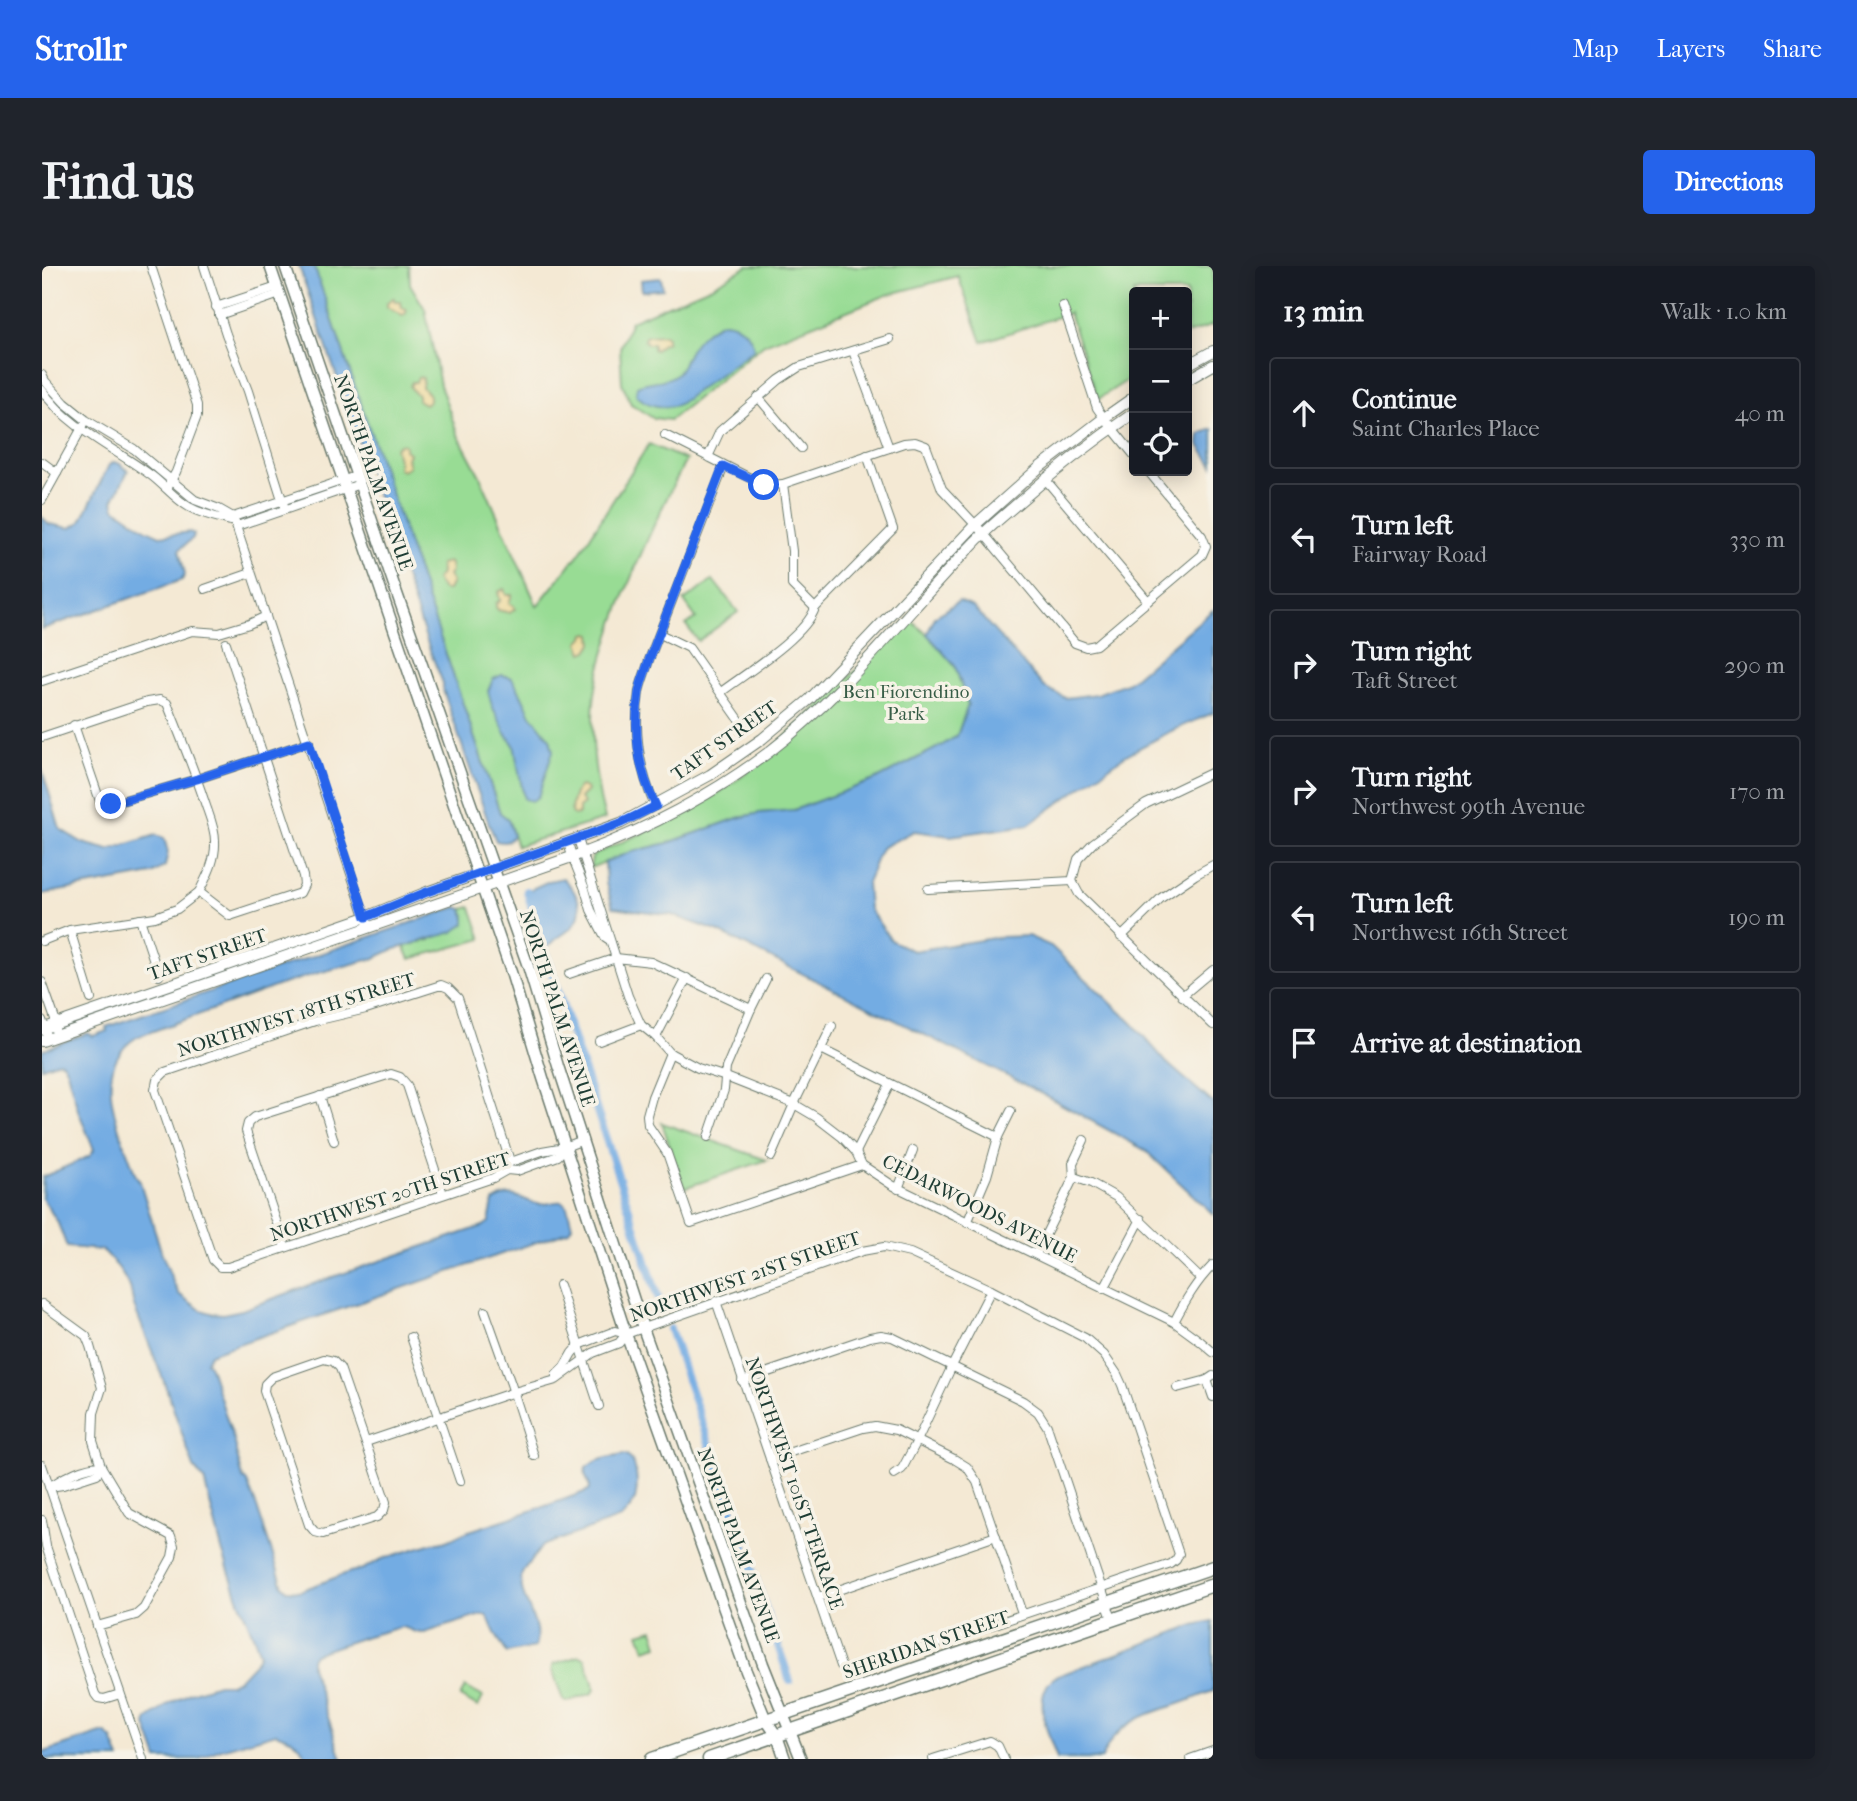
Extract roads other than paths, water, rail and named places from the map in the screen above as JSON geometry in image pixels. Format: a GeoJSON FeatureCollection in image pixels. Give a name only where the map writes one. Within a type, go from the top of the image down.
{"type":"FeatureCollection","features":[{"type":"Feature","properties":{"kind":"main road","name":"NORTH PALM AVENUE"},"geometry":{"type":"LineString","coordinates":[[270,266],[511,972],[626,1334],[746,1671],[785,1759]]}},
{"type":"Feature","properties":{"kind":"main road","name":"NORTH PALM AVENUE"},"geometry":{"type":"LineString","coordinates":[[285,266],[528,966],[643,1328],[758,1652],[802,1759]]}},
{"type":"Feature","properties":{"kind":"main road","name":"SHERIDAN STREET"},"geometry":{"type":"LineString","coordinates":[[652,1759],[1213,1567]]}},
{"type":"Feature","properties":{"kind":"main road","name":"SHERIDAN STREET"},"geometry":{"type":"LineString","coordinates":[[709,1759],[1213,1585]]}},
{"type":"Feature","properties":{"kind":"street"},"geometry":{"type":"LineString","coordinates":[[150,266],[197,405],[197,416],[169,484]]}},
{"type":"Feature","properties":{"kind":"street"},"geometry":{"type":"LineString","coordinates":[[204,266],[284,505]]}},
{"type":"Feature","properties":{"kind":"street"},"geometry":{"type":"LineString","coordinates":[[218,311],[279,291]]}},
{"type":"Feature","properties":{"kind":"street"},"geometry":{"type":"LineString","coordinates":[[1063,306],[1096,404],[1129,448]]}},
{"type":"Feature","properties":{"kind":"street"},"geometry":{"type":"LineString","coordinates":[[708,457],[720,431],[758,397],[799,367],[890,339]]}},
{"type":"Feature","properties":{"kind":"street"},"geometry":{"type":"LineString","coordinates":[[853,351],[889,448]]}},
{"type":"Feature","properties":{"kind":"street"},"geometry":{"type":"LineString","coordinates":[[1192,362],[1213,351]]}},
{"type":"Feature","properties":{"kind":"street"},"geometry":{"type":"LineString","coordinates":[[1192,377],[1213,365]]}},
{"type":"Feature","properties":{"kind":"street"},"geometry":{"type":"LineString","coordinates":[[42,375],[84,424]]}},
{"type":"Feature","properties":{"kind":"street"},"geometry":{"type":"LineString","coordinates":[[42,390],[49,400],[122,454],[169,484],[191,508],[205,514],[235,522],[358,480]]}},
{"type":"Feature","properties":{"kind":"street"},"geometry":{"type":"LineString","coordinates":[[758,397],[801,448]]}},
{"type":"Feature","properties":{"kind":"street","name":"TAFT STREET"},"geometry":{"type":"LineString","coordinates":[[46,1026],[366,917],[427,892],[621,823],[710,775],[762,739],[810,699],[1040,467],[1129,400]]}},
{"type":"Feature","properties":{"kind":"street","name":"TAFT STREET"},"geometry":{"type":"LineString","coordinates":[[49,1039],[583,853],[666,817],[718,787],[771,750],[819,709],[979,529],[1129,416]]}},
{"type":"Feature","properties":{"kind":"street"},"geometry":{"type":"LineString","coordinates":[[42,500],[84,424]]}},
{"type":"Feature","properties":{"kind":"street"},"geometry":{"type":"LineString","coordinates":[[665,435],[723,466],[772,486],[909,442],[921,443],[926,446],[942,489],[1075,643],[1086,647],[1096,645],[1202,555],[1206,546],[1202,536],[1152,476]]}},
{"type":"Feature","properties":{"kind":"street"},"geometry":{"type":"LineString","coordinates":[[721,692],[797,633],[813,617],[815,608],[893,529],[867,455]]}},
{"type":"Feature","properties":{"kind":"street"},"geometry":{"type":"LineString","coordinates":[[42,462],[57,473]]}},
{"type":"Feature","properties":{"kind":"street"},"geometry":{"type":"LineString","coordinates":[[656,806],[645,783],[637,747],[639,691],[723,466]]}},
{"type":"Feature","properties":{"kind":"street"},"geometry":{"type":"LineString","coordinates":[[1045,479],[1148,601]]}},
{"type":"Feature","properties":{"kind":"street"},"geometry":{"type":"LineString","coordinates":[[783,484],[792,551],[792,585],[815,608]]}},
{"type":"Feature","properties":{"kind":"street"},"geometry":{"type":"LineString","coordinates":[[235,522],[369,928]]}},
{"type":"Feature","properties":{"kind":"street"},"geometry":{"type":"LineString","coordinates":[[205,589],[251,573]]}},
{"type":"Feature","properties":{"kind":"street"},"geometry":{"type":"LineString","coordinates":[[388,612],[402,608]]}},
{"type":"Feature","properties":{"kind":"street"},"geometry":{"type":"LineString","coordinates":[[42,681],[191,631],[219,633],[265,616]]}},
{"type":"Feature","properties":{"kind":"street"},"geometry":{"type":"LineString","coordinates":[[660,634],[689,648],[743,725]]}},
{"type":"Feature","properties":{"kind":"street"},"geometry":{"type":"LineString","coordinates":[[199,892],[230,916],[300,893],[304,885],[226,643]]}},
{"type":"Feature","properties":{"kind":"street"},"geometry":{"type":"LineString","coordinates":[[42,737],[147,702],[160,700],[167,704],[197,779],[212,823],[215,842],[214,860],[199,892],[177,909],[155,917],[70,930],[42,941]]}},
{"type":"Feature","properties":{"kind":"street"},"geometry":{"type":"LineString","coordinates":[[74,725],[101,804],[111,804],[197,779],[309,742]]}},
{"type":"Feature","properties":{"kind":"street"},"geometry":{"type":"LineString","coordinates":[[1213,772],[1146,804],[1093,843],[1078,859],[1072,881],[1079,894],[1121,937],[1213,1025]]}},
{"type":"Feature","properties":{"kind":"street","name":"CEDARWOODS AVENUE"},"geometry":{"type":"LineString","coordinates":[[573,841],[583,853],[628,996],[641,1025],[670,1053],[698,1068],[794,1104],[824,1122],[856,1152],[862,1164],[898,1189],[1174,1322],[1213,1352]]}},
{"type":"Feature","properties":{"kind":"street","name":"CEDARWOODS AVENUE"},"geometry":{"type":"LineString","coordinates":[[573,841],[572,856],[591,910],[604,937],[610,940]]}},
{"type":"Feature","properties":{"kind":"street"},"geometry":{"type":"LineString","coordinates":[[1121,937],[1161,898],[1213,865]]}},
{"type":"Feature","properties":{"kind":"street"},"geometry":{"type":"LineString","coordinates":[[929,889],[1072,881]]}},
{"type":"Feature","properties":{"kind":"street"},"geometry":{"type":"LineString","coordinates":[[140,919],[159,976]]}},
{"type":"Feature","properties":{"kind":"street"},"geometry":{"type":"LineString","coordinates":[[70,930],[91,999]]}},
{"type":"Feature","properties":{"kind":"street"},"geometry":{"type":"LineString","coordinates":[[569,974],[616,958],[651,962],[751,1009]]}},
{"type":"Feature","properties":{"kind":"street"},"geometry":{"type":"LineString","coordinates":[[1182,996],[1213,971]]}},
{"type":"Feature","properties":{"kind":"street"},"geometry":{"type":"LineString","coordinates":[[656,1037],[687,978]]}},
{"type":"Feature","properties":{"kind":"street"},"geometry":{"type":"LineString","coordinates":[[708,1137],[724,1090],[726,1068],[766,979]]}},
{"type":"Feature","properties":{"kind":"street"},"geometry":{"type":"LineString","coordinates":[[42,982],[55,1019],[46,1026],[49,1039]]}},
{"type":"Feature","properties":{"kind":"street","name":"NORTHWEST 18TH STREET"},"geometry":{"type":"LineString","coordinates":[[220,1267],[213,1260],[155,1090],[157,1080],[165,1072],[315,1021],[366,1009],[441,985],[458,998],[508,1163]]}},
{"type":"Feature","properties":{"kind":"street"},"geometry":{"type":"LineString","coordinates":[[599,1041],[641,1025]]}},
{"type":"Feature","properties":{"kind":"street"},"geometry":{"type":"LineString","coordinates":[[771,1157],[832,1026]]}},
{"type":"Feature","properties":{"kind":"street"},"geometry":{"type":"LineString","coordinates":[[821,1049],[998,1137]]}},
{"type":"Feature","properties":{"kind":"street"},"geometry":{"type":"LineString","coordinates":[[670,1053],[652,1097],[647,1115],[648,1125],[667,1153],[691,1223],[862,1164]]}},
{"type":"Feature","properties":{"kind":"street"},"geometry":{"type":"LineString","coordinates":[[285,1247],[246,1131],[248,1123],[255,1117],[391,1074],[400,1077],[407,1085],[443,1194]]}},
{"type":"Feature","properties":{"kind":"street"},"geometry":{"type":"LineString","coordinates":[[856,1152],[890,1084]]}},
{"type":"Feature","properties":{"kind":"street"},"geometry":{"type":"LineString","coordinates":[[320,1096],[334,1141]]}},
{"type":"Feature","properties":{"kind":"street"},"geometry":{"type":"LineString","coordinates":[[967,1223],[987,1176],[998,1137],[1011,1111]]}},
{"type":"Feature","properties":{"kind":"street","name":"NORTHWEST 20TH STREET"},"geometry":{"type":"LineString","coordinates":[[220,1267],[228,1267],[493,1178],[508,1163],[539,1149],[544,1151],[565,1147],[583,1140]]}},
{"type":"Feature","properties":{"kind":"street"},"geometry":{"type":"LineString","coordinates":[[1036,1254],[1073,1178],[1073,1163],[1084,1140]]}},
{"type":"Feature","properties":{"kind":"street","name":"NORTHWEST 20TH STREET"},"geometry":{"type":"LineString","coordinates":[[508,1163],[517,1171],[558,1156],[565,1147]]}},
{"type":"Feature","properties":{"kind":"street"},"geometry":{"type":"LineString","coordinates":[[898,1189],[913,1150]]}},
{"type":"Feature","properties":{"kind":"street"},"geometry":{"type":"LineString","coordinates":[[1073,1178],[1091,1182],[1125,1203],[1200,1278]]}},
{"type":"Feature","properties":{"kind":"street"},"geometry":{"type":"LineString","coordinates":[[1104,1289],[1141,1219]]}},
{"type":"Feature","properties":{"kind":"street","name":"NORTHWEST 21ST STREET"},"geometry":{"type":"LineString","coordinates":[[538,1384],[556,1380],[595,1352],[619,1343],[626,1334],[716,1301],[862,1251],[884,1247],[909,1253],[991,1290],[1085,1338],[1104,1355],[1117,1374],[1179,1554],[1171,1564],[1102,1587]]}},
{"type":"Feature","properties":{"kind":"street"},"geometry":{"type":"LineString","coordinates":[[1174,1322],[1200,1278],[1213,1265]]}},
{"type":"Feature","properties":{"kind":"street"},"geometry":{"type":"LineString","coordinates":[[559,1285],[598,1406]]}},
{"type":"Feature","properties":{"kind":"street"},"geometry":{"type":"LineString","coordinates":[[894,1474],[902,1469],[917,1441],[991,1290]]}},
{"type":"Feature","properties":{"kind":"street","name":"NORTHWEST 101ST TERRACE"},"geometry":{"type":"LineString","coordinates":[[716,1301],[841,1666],[854,1672],[1022,1614]]}},
{"type":"Feature","properties":{"kind":"street"},"geometry":{"type":"LineString","coordinates":[[42,1304],[86,1336],[90,1346],[102,1388],[94,1413],[93,1441],[101,1466],[129,1513],[171,1536],[174,1546],[172,1557],[144,1608],[136,1615],[97,1626]]}},
{"type":"Feature","properties":{"kind":"street"},"geometry":{"type":"LineString","coordinates":[[485,1311],[534,1456]]}},
{"type":"Feature","properties":{"kind":"street","name":"NORTHWEST 21ST STREET"},"geometry":{"type":"LineString","coordinates":[[366,1442],[538,1384],[560,1372],[579,1345],[615,1331],[626,1334]]}},
{"type":"Feature","properties":{"kind":"street"},"geometry":{"type":"LineString","coordinates":[[742,1381],[881,1335],[892,1337],[1023,1401],[1038,1412],[1047,1426],[1112,1619]]}},
{"type":"Feature","properties":{"kind":"street"},"geometry":{"type":"LineString","coordinates":[[411,1337],[460,1481]]}},
{"type":"Feature","properties":{"kind":"street"},"geometry":{"type":"LineString","coordinates":[[591,1339],[595,1352]]}},
{"type":"Feature","properties":{"kind":"street"},"geometry":{"type":"LineString","coordinates":[[320,1360],[333,1361],[340,1368],[366,1442],[385,1499],[384,1510],[377,1517],[330,1533],[317,1533],[309,1525],[265,1395],[267,1382],[275,1376],[320,1360]]}},
{"type":"Feature","properties":{"kind":"street"},"geometry":{"type":"LineString","coordinates":[[1177,1388],[1210,1378],[1213,1397]]}},
{"type":"Feature","properties":{"kind":"street"},"geometry":{"type":"LineString","coordinates":[[770,1459],[863,1428],[875,1426],[896,1430],[967,1467],[977,1482],[1022,1614],[1102,1587]]}},
{"type":"Feature","properties":{"kind":"street"},"geometry":{"type":"LineString","coordinates":[[42,1465],[143,1759]]}},
{"type":"Feature","properties":{"kind":"street"},"geometry":{"type":"LineString","coordinates":[[49,1487],[97,1474],[101,1466]]}},
{"type":"Feature","properties":{"kind":"street"},"geometry":{"type":"LineString","coordinates":[[42,1520],[46,1546],[95,1695],[104,1699],[120,1694]]}},
{"type":"Feature","properties":{"kind":"street"},"geometry":{"type":"LineString","coordinates":[[818,1597],[996,1536]]}},
{"type":"Feature","properties":{"kind":"street"},"geometry":{"type":"LineString","coordinates":[[933,1759],[986,1742],[994,1743],[1001,1750],[1004,1759]]}},
{"type":"Feature","properties":{"kind":"street"},"geometry":{"type":"LineString","coordinates":[[1191,1759],[1213,1751]]}},
{"type":"Feature","properties":{"kind":"water"},"geometry":{"type":"Polygon","coordinates":[[[299,266],[314,266],[500,813],[508,819],[513,835],[506,842],[496,841],[489,824],[299,266]]]}},
{"type":"Feature","properties":{"kind":"water"},"geometry":{"type":"Polygon","coordinates":[[[661,278],[663,289],[642,291],[641,280],[661,278]]]}},
{"type":"Feature","properties":{"kind":"water"},"geometry":{"type":"Polygon","coordinates":[[[723,322],[734,324],[743,330],[754,349],[679,404],[656,406],[636,394],[637,386],[675,375],[697,340],[706,331],[723,322]]]}},
{"type":"Feature","properties":{"kind":"water"},"geometry":{"type":"Polygon","coordinates":[[[1213,429],[1213,466],[1199,445],[1200,434],[1213,429]]]}},
{"type":"Feature","properties":{"kind":"water"},"geometry":{"type":"Polygon","coordinates":[[[114,462],[128,471],[113,501],[115,508],[160,536],[190,532],[194,534],[179,550],[185,574],[182,580],[42,629],[42,517],[49,524],[70,528],[81,522],[109,465],[114,462]]]}},
{"type":"Feature","properties":{"kind":"water"},"geometry":{"type":"Polygon","coordinates":[[[959,601],[973,607],[1044,687],[1065,698],[1097,694],[1129,682],[1213,610],[1213,713],[1126,755],[1028,825],[950,836],[914,831],[881,848],[867,883],[869,909],[892,941],[913,951],[1000,937],[1028,936],[1051,946],[1132,1023],[1167,1063],[1213,1103],[1213,1214],[1145,1150],[1039,1092],[717,931],[672,915],[613,907],[606,883],[605,862],[738,818],[794,810],[877,779],[957,736],[968,705],[955,666],[927,634],[935,617],[959,601]]]}},
{"type":"Feature","properties":{"kind":"water"},"geometry":{"type":"Polygon","coordinates":[[[502,675],[512,678],[531,715],[550,739],[553,751],[538,797],[532,801],[524,799],[514,745],[492,706],[488,691],[493,679],[502,675]]]}},
{"type":"Feature","properties":{"kind":"water"},"geometry":{"type":"Polygon","coordinates":[[[42,769],[60,829],[83,843],[109,850],[156,835],[164,838],[168,852],[165,866],[152,874],[42,894],[42,769]]]}},
{"type":"Feature","properties":{"kind":"water"},"geometry":{"type":"Polygon","coordinates":[[[563,878],[576,895],[579,915],[571,928],[544,949],[527,891],[563,878]]]}},
{"type":"Feature","properties":{"kind":"water"},"geometry":{"type":"Polygon","coordinates":[[[457,907],[463,909],[465,924],[453,932],[280,985],[137,1037],[122,1050],[114,1065],[111,1083],[116,1120],[174,1284],[179,1294],[201,1310],[211,1313],[223,1314],[242,1310],[483,1226],[489,1222],[493,1202],[506,1196],[516,1196],[539,1204],[561,1202],[567,1207],[572,1226],[569,1231],[210,1354],[206,1361],[236,1447],[243,1478],[257,1507],[283,1586],[287,1590],[300,1591],[363,1569],[382,1559],[447,1541],[589,1490],[586,1468],[604,1459],[623,1455],[632,1461],[637,1481],[635,1500],[621,1518],[541,1546],[524,1569],[522,1587],[536,1629],[535,1647],[507,1653],[487,1616],[481,1615],[424,1633],[401,1627],[314,1654],[311,1666],[342,1759],[308,1759],[299,1745],[276,1733],[218,1750],[198,1759],[158,1759],[146,1725],[148,1719],[190,1693],[218,1684],[230,1684],[239,1679],[260,1653],[222,1550],[204,1480],[194,1468],[134,1306],[130,1287],[118,1267],[102,1250],[67,1247],[57,1221],[42,1198],[43,1177],[90,1156],[94,1150],[63,1063],[59,1061],[42,1067],[42,1050],[88,1033],[93,1036],[107,1031],[106,1027],[457,907]]]}},
{"type":"Feature","properties":{"kind":"water"},"geometry":{"type":"Polygon","coordinates":[[[1213,1621],[1213,1691],[1152,1712],[1131,1723],[1114,1737],[1102,1759],[1057,1759],[1046,1728],[1043,1705],[1044,1694],[1055,1677],[1194,1625],[1213,1621]]]}},
{"type":"Feature","properties":{"kind":"water"},"geometry":{"type":"Polygon","coordinates":[[[101,1733],[112,1739],[120,1759],[42,1759],[42,1753],[101,1733]]]}},
{"type":"Feature","properties":{"kind":"waterway"},"geometry":{"type":"LineString","coordinates":[[527,891],[662,1310]]}},
{"type":"Feature","properties":{"kind":"waterway"},"geometry":{"type":"LineString","coordinates":[[670,1329],[790,1681]]}},
{"type":"Feature","properties":{"kind":"park label","name":"Ben Fiorendino Park"},"geometry":{"type":"Point","coordinates":[906,702]}}]}
